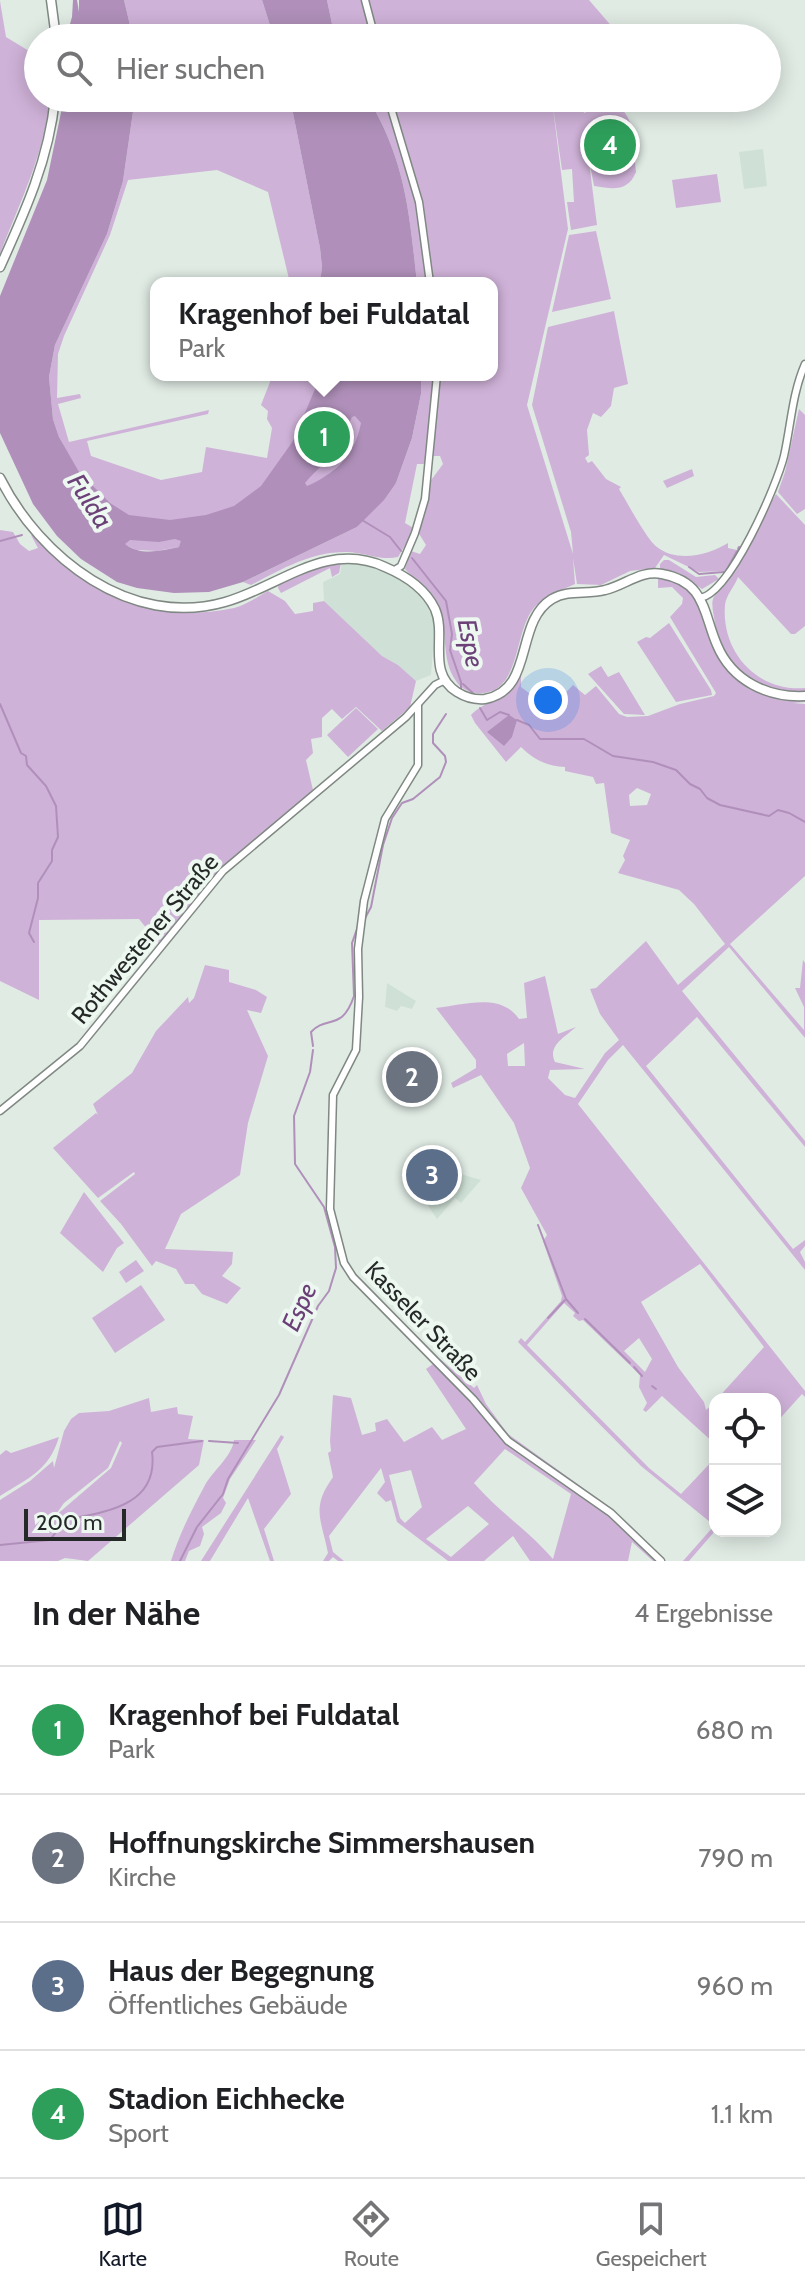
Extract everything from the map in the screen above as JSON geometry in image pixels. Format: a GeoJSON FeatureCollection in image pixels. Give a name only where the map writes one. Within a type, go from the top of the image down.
{"type":"FeatureCollection","features":[{"type":"Feature","properties":{"kind":"main road"},"geometry":{"type":"LineString","coordinates":[[51,0],[54,24]]}},
{"type":"Feature","properties":{"kind":"main road"},"geometry":{"type":"LineString","coordinates":[[0,267],[38,179],[53,112]]}},
{"type":"Feature","properties":{"kind":"main road"},"geometry":{"type":"LineString","coordinates":[[0,478],[23,516],[58,555],[100,584],[149,604],[184,607],[226,602],[309,565],[333,559],[399,565],[408,579],[427,596],[436,612],[440,630],[439,666],[453,689],[481,699],[493,697],[510,686],[516,676],[531,624],[540,609],[556,597],[574,592],[607,590],[652,573],[680,579],[700,597],[719,650],[737,674],[753,686],[772,693],[805,696]]}},
{"type":"Feature","properties":{"kind":"street"},"geometry":{"type":"LineString","coordinates":[[365,0],[371,24]]}},
{"type":"Feature","properties":{"kind":"street"},"geometry":{"type":"LineString","coordinates":[[392,112],[419,202],[429,277]]}},
{"type":"Feature","properties":{"kind":"street"},"geometry":{"type":"LineString","coordinates":[[707,611],[712,593],[736,560],[773,490],[784,457],[797,384],[805,364]]}},
{"type":"Feature","properties":{"kind":"street"},"geometry":{"type":"LineString","coordinates":[[399,565],[415,533],[425,499],[436,381]]}},
{"type":"Feature","properties":{"kind":"street"},"geometry":{"type":"LineString","coordinates":[[700,597],[717,586]]}},
{"type":"Feature","properties":{"kind":"street"},"geometry":{"type":"LineString","coordinates":[[700,597],[712,593]]}},
{"type":"Feature","properties":{"kind":"street"},"geometry":{"type":"LineString","coordinates":[[435,685],[439,666]]}},
{"type":"Feature","properties":{"kind":"street"},"geometry":{"type":"LineString","coordinates":[[435,685],[443,681],[453,689]]}},
{"type":"Feature","properties":{"kind":"street","name":"Rothwestener Straße"},"geometry":{"type":"LineString","coordinates":[[0,1111],[80,1046],[223,871],[418,705],[435,685]]}},
{"type":"Feature","properties":{"kind":"street","name":"Rothwestener Straße"},"geometry":{"type":"LineString","coordinates":[[427,696],[453,689]]}},
{"type":"Feature","properties":{"kind":"street","name":"Kasseler Straße"},"geometry":{"type":"LineString","coordinates":[[418,705],[418,765],[385,819],[360,925],[358,1040],[352,1059],[336,1085],[332,1109],[329,1199],[344,1263],[352,1275],[473,1399],[508,1441],[611,1513],[661,1561]]}},
{"type":"Feature","properties":{"kind":"shaded area"},"geometry":{"type":"Polygon","coordinates":[[[124,0],[262,0],[270,24],[130,24],[124,0]]]}},
{"type":"Feature","properties":{"kind":"shaded area"},"geometry":{"type":"Polygon","coordinates":[[[327,0],[589,0],[610,24],[332,24],[327,0]]]}},
{"type":"Feature","properties":{"kind":"shaded area"},"geometry":{"type":"Polygon","coordinates":[[[0,1],[6,37],[24,48],[24,112],[48,112],[37,159],[0,254],[0,1]]]}},
{"type":"Feature","properties":{"kind":"shaded area"},"geometry":{"type":"Polygon","coordinates":[[[133,112],[293,112],[320,248],[321,277],[289,277],[268,192],[217,170],[128,180],[110,235],[58,354],[57,398],[80,394],[81,398],[58,404],[69,442],[209,410],[208,414],[87,441],[91,456],[161,480],[202,472],[206,447],[267,458],[272,428],[267,419],[268,411],[261,405],[270,381],[342,381],[361,422],[361,431],[354,447],[343,462],[323,479],[179,547],[157,551],[137,550],[113,540],[59,437],[53,419],[49,377],[55,345],[107,234],[123,181],[133,112]]]}},
{"type":"Feature","properties":{"kind":"shaded area"},"geometry":{"type":"Polygon","coordinates":[[[376,112],[553,112],[568,229],[527,405],[573,554],[571,532],[532,405],[548,327],[614,311],[628,384],[614,388],[611,406],[601,417],[593,413],[587,430],[589,455],[585,458],[588,463],[592,461],[606,479],[621,487],[619,489],[648,537],[665,552],[693,556],[728,543],[728,548],[737,550],[725,571],[699,572],[664,555],[655,568],[630,571],[601,585],[577,584],[573,558],[575,584],[547,597],[533,609],[509,675],[491,692],[476,693],[458,683],[448,663],[438,605],[405,569],[411,551],[420,554],[426,545],[418,532],[429,483],[443,464],[440,456],[431,456],[425,464],[417,464],[405,523],[415,529],[398,557],[348,552],[322,554],[251,585],[243,582],[357,527],[396,483],[412,438],[421,381],[498,381],[498,277],[416,277],[404,188],[376,112]]]}},
{"type":"Feature","properties":{"kind":"shaded area"},"geometry":{"type":"Polygon","coordinates":[[[554,112],[625,113],[632,131],[636,172],[629,183],[614,188],[594,186],[588,154],[597,225],[571,230],[567,202],[574,202],[572,169],[562,170],[554,112]]]}},
{"type":"Feature","properties":{"kind":"shaded area"},"geometry":{"type":"Polygon","coordinates":[[[763,149],[767,186],[744,189],[739,152],[763,149]]]}},
{"type":"Feature","properties":{"kind":"shaded area"},"geometry":{"type":"Polygon","coordinates":[[[717,174],[721,202],[676,208],[672,180],[717,174]]]}},
{"type":"Feature","properties":{"kind":"shaded area"},"geometry":{"type":"Polygon","coordinates":[[[596,231],[611,299],[552,312],[569,235],[596,231]]]}},
{"type":"Feature","properties":{"kind":"shaded area"},"geometry":{"type":"Polygon","coordinates":[[[799,409],[805,415],[805,509],[797,514],[778,492],[799,409]]]}},
{"type":"Feature","properties":{"kind":"shaded area"},"geometry":{"type":"Polygon","coordinates":[[[692,469],[694,476],[667,488],[663,481],[692,469]]]}},
{"type":"Feature","properties":{"kind":"shaded area"},"geometry":{"type":"Polygon","coordinates":[[[776,494],[805,525],[805,626],[791,634],[738,577],[726,601],[725,622],[736,653],[746,666],[772,683],[788,688],[805,688],[805,692],[759,683],[734,666],[718,640],[713,611],[712,601],[744,558],[744,550],[776,494]]]}},
{"type":"Feature","properties":{"kind":"shaded area"},"geometry":{"type":"Polygon","coordinates":[[[0,530],[13,532],[29,551],[38,548],[31,535],[34,536],[77,574],[124,600],[150,608],[204,612],[234,608],[268,591],[285,601],[295,614],[313,611],[313,603],[324,601],[382,656],[416,681],[410,707],[382,731],[356,707],[342,719],[332,709],[322,718],[322,737],[311,739],[313,753],[306,760],[313,790],[228,866],[159,944],[139,919],[39,920],[39,1000],[0,981],[0,530]]]}},
{"type":"Feature","properties":{"kind":"shaded area"},"geometry":{"type":"Polygon","coordinates":[[[664,560],[696,577],[715,575],[719,579],[702,589],[679,573],[660,569],[664,560]]]}},
{"type":"Feature","properties":{"kind":"shaded area"},"geometry":{"type":"Polygon","coordinates":[[[342,562],[365,565],[393,575],[411,587],[426,604],[435,623],[431,675],[416,681],[382,656],[324,601],[323,582],[340,574],[342,562]]]}},
{"type":"Feature","properties":{"kind":"shaded area"},"geometry":{"type":"Polygon","coordinates":[[[341,563],[339,573],[332,577],[330,568],[281,593],[278,588],[279,583],[303,571],[341,563]]]}},
{"type":"Feature","properties":{"kind":"shaded area"},"geometry":{"type":"Polygon","coordinates":[[[658,577],[684,586],[692,594],[714,649],[740,682],[777,699],[805,700],[793,703],[805,704],[805,876],[730,944],[804,1030],[804,1007],[795,988],[800,988],[803,960],[805,1038],[729,947],[682,991],[805,1141],[805,1147],[697,1017],[646,1066],[793,1249],[805,1240],[800,1252],[805,1270],[623,1045],[608,1060],[578,1104],[805,1391],[805,1397],[802,1394],[781,1417],[781,1393],[722,1393],[764,1347],[700,1264],[641,1302],[678,1367],[704,1402],[706,1410],[709,1407],[709,1439],[662,1396],[646,1412],[643,1410],[647,1403],[639,1387],[640,1375],[583,1320],[579,1321],[573,1316],[575,1313],[564,1303],[527,1345],[649,1468],[681,1494],[709,1464],[709,1521],[641,1466],[518,1342],[521,1338],[525,1342],[562,1296],[543,1241],[547,1235],[521,1188],[530,1168],[514,1123],[481,1075],[453,1088],[451,1083],[476,1068],[476,1060],[436,1008],[492,1003],[502,1005],[519,1019],[527,1018],[524,983],[545,976],[558,1034],[576,1027],[555,1047],[555,1062],[585,1069],[550,1070],[548,1078],[565,1095],[575,1098],[605,1053],[619,1040],[600,1014],[590,989],[596,988],[646,941],[678,985],[725,944],[679,890],[618,873],[630,840],[611,833],[604,783],[596,784],[593,777],[541,762],[521,747],[506,762],[471,715],[508,691],[521,675],[521,687],[550,709],[573,685],[585,695],[596,686],[619,714],[627,717],[648,716],[714,696],[716,693],[670,617],[682,604],[683,598],[672,587],[658,588],[658,577]],[[637,788],[629,795],[630,806],[647,805],[651,794],[637,788]],[[524,1043],[507,1054],[508,1066],[525,1066],[524,1043]],[[639,1338],[624,1351],[645,1372],[652,1359],[639,1338]]]}},
{"type":"Feature","properties":{"kind":"shaded area"},"geometry":{"type":"Polygon","coordinates":[[[669,623],[712,695],[676,702],[637,642],[650,638],[669,623]]]}},
{"type":"Feature","properties":{"kind":"shaded area"},"geometry":{"type":"Polygon","coordinates":[[[601,666],[608,677],[619,672],[645,715],[624,714],[588,674],[601,666]]]}},
{"type":"Feature","properties":{"kind":"shaded area"},"geometry":{"type":"Polygon","coordinates":[[[356,708],[378,729],[348,757],[327,735],[356,708]]]}},
{"type":"Feature","properties":{"kind":"shaded area"},"geometry":{"type":"Polygon","coordinates":[[[205,965],[229,970],[229,982],[256,990],[267,997],[261,1013],[247,1010],[268,1056],[248,1123],[240,1175],[181,1214],[165,1249],[233,1252],[232,1264],[222,1276],[241,1288],[227,1304],[202,1294],[194,1284],[185,1284],[176,1269],[156,1261],[152,1266],[100,1201],[134,1172],[98,1198],[53,1148],[96,1113],[98,1115],[93,1104],[132,1073],[156,1031],[188,997],[189,1003],[194,998],[205,965]]]}},
{"type":"Feature","properties":{"kind":"shaded area"},"geometry":{"type":"Polygon","coordinates":[[[387,983],[416,1001],[412,1009],[401,1006],[397,1011],[385,1007],[387,983]]]}},
{"type":"Feature","properties":{"kind":"shaded area"},"geometry":{"type":"Polygon","coordinates":[[[444,1169],[481,1180],[461,1203],[455,1198],[437,1219],[420,1194],[415,1179],[442,1181],[444,1169]]]}},
{"type":"Feature","properties":{"kind":"shaded area"},"geometry":{"type":"Polygon","coordinates":[[[84,1192],[124,1243],[117,1248],[103,1272],[60,1233],[84,1192]]]}},
{"type":"Feature","properties":{"kind":"shaded area"},"geometry":{"type":"Polygon","coordinates":[[[136,1260],[144,1271],[126,1283],[119,1272],[136,1260]]]}},
{"type":"Feature","properties":{"kind":"shaded area"},"geometry":{"type":"Polygon","coordinates":[[[141,1285],[165,1320],[115,1353],[92,1318],[141,1285]]]}},
{"type":"Feature","properties":{"kind":"shaded area"},"geometry":{"type":"Polygon","coordinates":[[[440,1359],[474,1388],[477,1385],[486,1404],[508,1434],[611,1508],[664,1561],[653,1561],[632,1542],[628,1561],[530,1561],[513,1536],[484,1561],[448,1561],[397,1522],[391,1500],[386,1502],[377,1493],[385,1482],[381,1468],[329,1536],[333,1552],[344,1561],[333,1557],[323,1561],[328,1553],[320,1505],[333,1477],[328,1453],[331,1451],[333,1395],[351,1398],[362,1435],[376,1431],[375,1423],[387,1419],[404,1442],[432,1427],[442,1440],[466,1429],[426,1369],[440,1359]],[[505,1449],[474,1483],[553,1559],[571,1494],[505,1449]],[[411,1470],[389,1475],[400,1518],[405,1523],[422,1507],[411,1470]],[[468,1506],[426,1539],[451,1557],[489,1524],[468,1506]]]}},
{"type":"Feature","properties":{"kind":"shaded area"},"geometry":{"type":"Polygon","coordinates":[[[149,1398],[151,1412],[177,1407],[178,1414],[193,1416],[188,1439],[204,1440],[199,1465],[88,1561],[65,1558],[58,1561],[0,1561],[0,1500],[30,1481],[53,1461],[54,1468],[64,1431],[71,1419],[79,1413],[109,1411],[149,1398]],[[120,1441],[108,1468],[64,1503],[54,1517],[111,1468],[122,1443],[120,1441]]]}},
{"type":"Feature","properties":{"kind":"shaded area"},"geometry":{"type":"Polygon","coordinates":[[[281,1435],[284,1437],[277,1449],[291,1494],[264,1529],[274,1561],[270,1561],[248,1498],[210,1561],[201,1561],[281,1435]]]}},
{"type":"Feature","properties":{"kind":"shaded area"},"geometry":{"type":"Polygon","coordinates":[[[59,1437],[43,1466],[0,1496],[0,1455],[6,1450],[11,1453],[59,1437]]]}},
{"type":"Feature","properties":{"kind":"shaded area"},"geometry":{"type":"Polygon","coordinates":[[[234,1440],[256,1440],[230,1479],[221,1513],[202,1527],[204,1534],[200,1546],[189,1551],[185,1561],[171,1561],[199,1496],[230,1452],[234,1440]]]}},
{"type":"Feature","properties":{"kind":"shaded area"},"geometry":{"type":"Polygon","coordinates":[[[709,1532],[710,1537],[689,1561],[683,1561],[709,1532]]]}},
{"type":"Feature","properties":{"kind":"water"},"geometry":{"type":"Polygon","coordinates":[[[73,0],[77,0],[79,12],[79,0],[124,0],[130,24],[70,24],[73,0]]]}},
{"type":"Feature","properties":{"kind":"water"},"geometry":{"type":"Polygon","coordinates":[[[262,0],[327,0],[332,24],[270,24],[262,0]]]}},
{"type":"Feature","properties":{"kind":"water","name":"Fulda"},"geometry":{"type":"Polygon","coordinates":[[[61,112],[133,112],[123,181],[107,234],[55,345],[49,377],[53,419],[59,437],[79,472],[110,503],[129,515],[170,520],[206,515],[234,506],[261,486],[293,441],[318,381],[421,381],[412,438],[396,483],[357,527],[243,582],[209,592],[174,593],[117,582],[81,559],[57,536],[33,504],[0,433],[0,296],[47,180],[61,112]],[[355,416],[352,417],[337,448],[305,483],[307,486],[326,476],[349,454],[361,423],[355,416]],[[130,540],[125,544],[137,550],[158,551],[179,547],[181,541],[130,540]]]}},
{"type":"Feature","properties":{"kind":"water"},"geometry":{"type":"Polygon","coordinates":[[[293,112],[376,112],[391,144],[404,188],[416,277],[321,277],[320,248],[293,112]]]}},
{"type":"Feature","properties":{"kind":"water"},"geometry":{"type":"Polygon","coordinates":[[[509,715],[517,720],[512,737],[504,746],[487,732],[509,715]]]}},
{"type":"Feature","properties":{"kind":"waterway","name":"Espe"},"geometry":{"type":"LineString","coordinates":[[362,520],[390,537],[401,551]]}},
{"type":"Feature","properties":{"kind":"waterway"},"geometry":{"type":"LineString","coordinates":[[0,541],[22,535]]}},
{"type":"Feature","properties":{"kind":"waterway"},"geometry":{"type":"LineString","coordinates":[[726,571],[737,551]]}},
{"type":"Feature","properties":{"kind":"waterway","name":"Espe"},"geometry":{"type":"LineString","coordinates":[[412,558],[446,601],[452,634],[450,650],[461,690]]}},
{"type":"Feature","properties":{"kind":"waterway"},"geometry":{"type":"LineString","coordinates":[[689,567],[699,574],[724,572]]}},
{"type":"Feature","properties":{"kind":"waterway"},"geometry":{"type":"LineString","coordinates":[[463,684],[476,696]]}},
{"type":"Feature","properties":{"kind":"waterway"},"geometry":{"type":"LineString","coordinates":[[0,704],[21,753],[26,756],[27,765],[46,786],[56,806],[58,837],[52,850],[52,861],[38,883],[38,898],[29,933],[34,942]]}},
{"type":"Feature","properties":{"kind":"waterway"},"geometry":{"type":"LineString","coordinates":[[480,708],[487,720],[500,712],[509,715]]}},
{"type":"Feature","properties":{"kind":"waterway","name":"Espe"},"geometry":{"type":"LineString","coordinates":[[363,922],[371,907],[383,845],[392,818],[402,803],[413,799],[440,777],[446,762],[445,756],[433,743],[433,734],[446,714]]}},
{"type":"Feature","properties":{"kind":"waterway"},"geometry":{"type":"LineString","coordinates":[[517,720],[529,725],[540,739],[584,739],[613,756],[653,762],[676,770],[707,798],[720,805],[769,816],[778,810],[805,822]]}},
{"type":"Feature","properties":{"kind":"waterway","name":"Espe"},"geometry":{"type":"LineString","coordinates":[[313,1046],[311,1032],[322,1024],[339,1019],[354,996],[352,943],[358,926]]}},
{"type":"Feature","properties":{"kind":"waterway","name":"Espe"},"geometry":{"type":"LineString","coordinates":[[180,1561],[197,1527],[223,1494],[228,1479],[279,1395],[318,1306],[329,1291],[336,1268],[335,1247],[324,1207],[295,1164],[294,1116],[310,1072],[313,1050]]}},
{"type":"Feature","properties":{"kind":"waterway"},"geometry":{"type":"LineString","coordinates":[[538,1225],[566,1299],[578,1313]]}},
{"type":"Feature","properties":{"kind":"waterway"},"geometry":{"type":"LineString","coordinates":[[548,1318],[565,1300]]}},
{"type":"Feature","properties":{"kind":"waterway"},"geometry":{"type":"LineString","coordinates":[[585,1319],[630,1363]]}},
{"type":"Feature","properties":{"kind":"waterway"},"geometry":{"type":"LineString","coordinates":[[634,1367],[642,1376]]}},
{"type":"Feature","properties":{"kind":"waterway"},"geometry":{"type":"LineString","coordinates":[[652,1386],[656,1389]]}},
{"type":"Feature","properties":{"kind":"waterway"},"geometry":{"type":"LineString","coordinates":[[0,1545],[50,1540],[65,1520],[96,1514],[126,1503],[147,1484],[152,1470],[152,1452],[157,1447],[202,1441]]}},
{"type":"Feature","properties":{"kind":"waterway"},"geometry":{"type":"LineString","coordinates":[[209,1441],[238,1443]]}},
{"type":"Feature","properties":{"kind":"place","name":"Stadion Eichhecke"},"geometry":{"type":"Point","coordinates":[610,145]}},
{"type":"Feature","properties":{"kind":"place","name":"Kragenhof bei Fuldatal"},"geometry":{"type":"Point","coordinates":[324,437]}},
{"type":"Feature","properties":{"kind":"place","name":"Hoffnungskirche Simmershausen"},"geometry":{"type":"Point","coordinates":[412,1077]}},
{"type":"Feature","properties":{"kind":"place","name":"Haus der Begegnung"},"geometry":{"type":"Point","coordinates":[432,1175]}}]}
